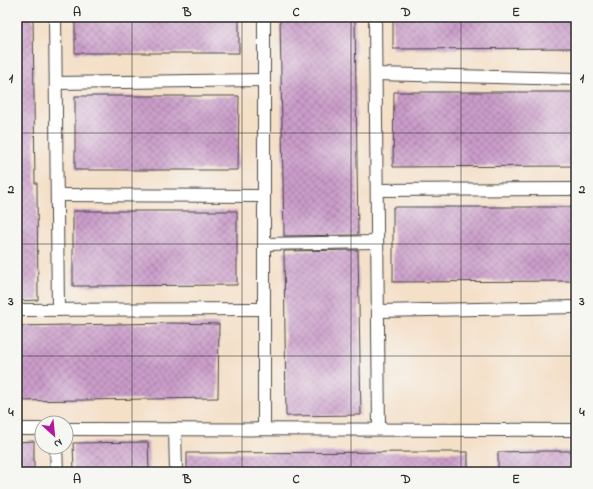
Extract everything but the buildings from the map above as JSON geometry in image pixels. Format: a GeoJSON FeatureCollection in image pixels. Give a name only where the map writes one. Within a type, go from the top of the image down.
{"type":"FeatureCollection","features":[{"type":"Feature","properties":{"kind":"street"},"geometry":{"type":"LineString","coordinates":[[55,17],[58,310]]}},
{"type":"Feature","properties":{"kind":"street"},"geometry":{"type":"LineString","coordinates":[[264,17],[264,429]]}},
{"type":"Feature","properties":{"kind":"street"},"geometry":{"type":"LineString","coordinates":[[375,17],[379,429]]}},
{"type":"Feature","properties":{"kind":"street"},"geometry":{"type":"LineString","coordinates":[[376,74],[576,79]]}},
{"type":"Feature","properties":{"kind":"street"},"geometry":{"type":"LineString","coordinates":[[56,83],[264,80]]}},
{"type":"Feature","properties":{"kind":"street"},"geometry":{"type":"LineString","coordinates":[[377,190],[576,189]]}},
{"type":"Feature","properties":{"kind":"street"},"geometry":{"type":"LineString","coordinates":[[57,195],[264,196]]}},
{"type":"Feature","properties":{"kind":"street"},"geometry":{"type":"LineString","coordinates":[[264,244],[377,242]]}},
{"type":"Feature","properties":{"kind":"street"},"geometry":{"type":"LineString","coordinates":[[378,311],[576,308]]}},
{"type":"Feature","properties":{"kind":"street"},"geometry":{"type":"LineString","coordinates":[[17,310],[264,309]]}},
{"type":"Feature","properties":{"kind":"street"},"geometry":{"type":"LineString","coordinates":[[17,429],[34,429]]}},
{"type":"Feature","properties":{"kind":"street"},"geometry":{"type":"LineString","coordinates":[[74,429],[576,430]]}},
{"type":"Feature","properties":{"kind":"street"},"geometry":{"type":"LineString","coordinates":[[175,429],[176,472]]}},
{"type":"Feature","properties":{"kind":"street"},"geometry":{"type":"LineString","coordinates":[[56,455],[57,472]]}}]}
